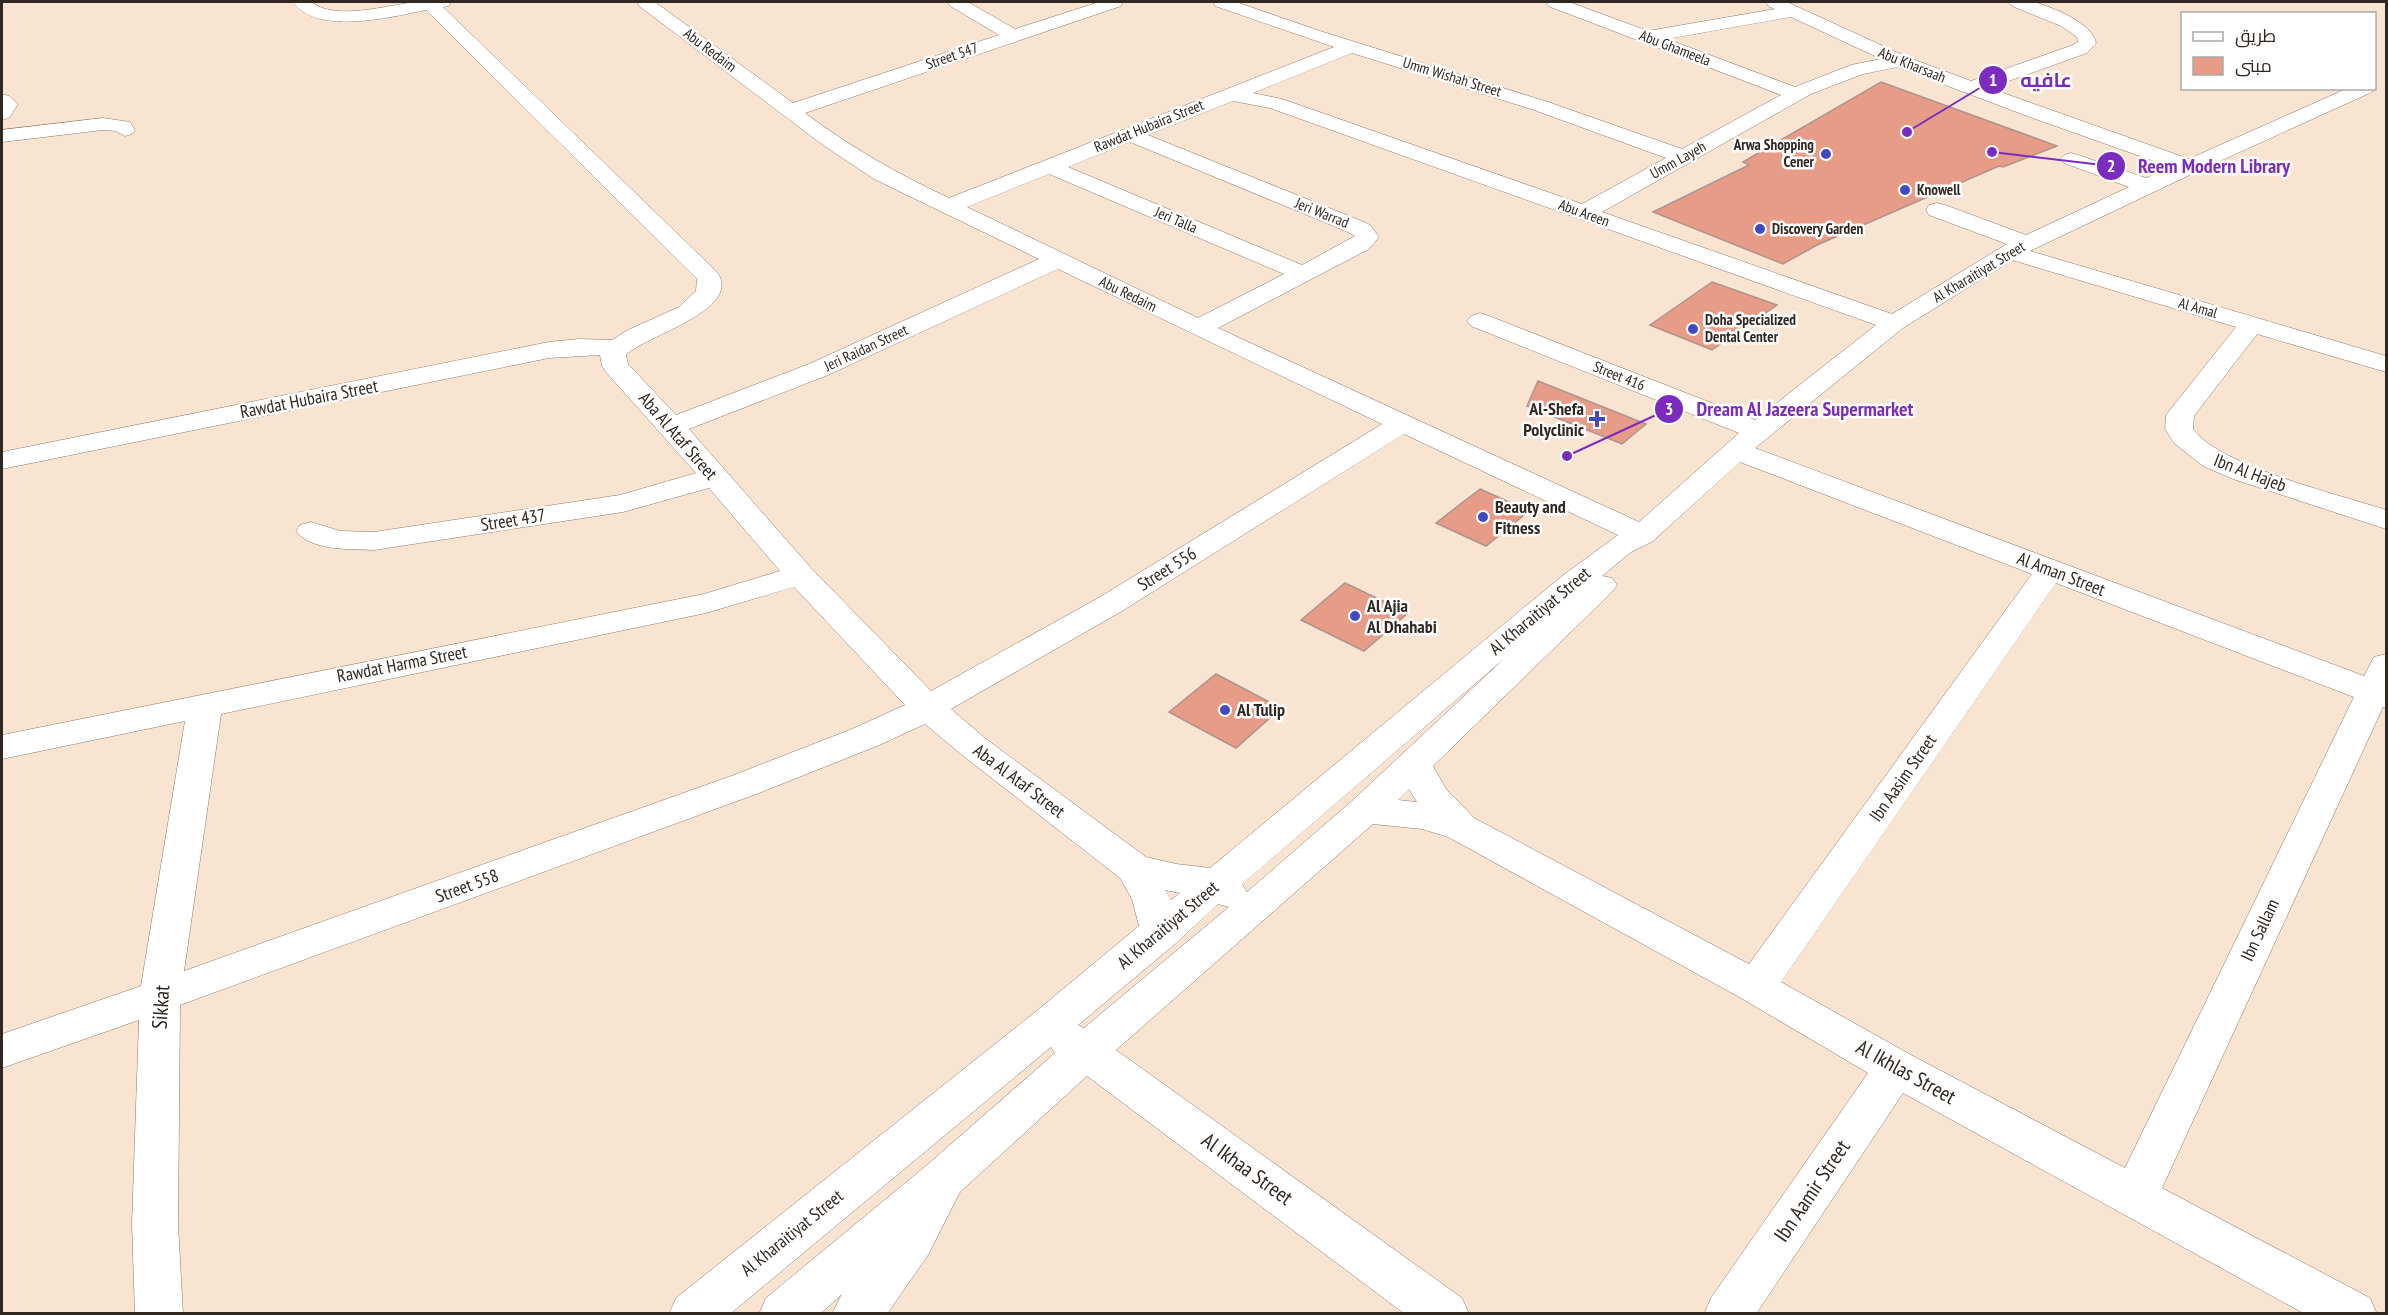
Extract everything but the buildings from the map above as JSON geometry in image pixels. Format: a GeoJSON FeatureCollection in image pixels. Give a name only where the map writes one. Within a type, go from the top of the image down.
{"type":"FeatureCollection","features":[{"type":"Feature","properties":{"kind":"street"},"geometry":{"type":"LineString","coordinates":[[302,2],[310,10],[337,15],[375,13],[436,3],[709,277],[708,293],[692,309],[624,341],[617,348]]}},
{"type":"Feature","properties":{"kind":"street","name":"Abu Redaim"},"geometry":{"type":"LineString","coordinates":[[645,2],[855,158],[947,207],[1198,328],[1642,535]]}},
{"type":"Feature","properties":{"kind":"street"},"geometry":{"type":"LineString","coordinates":[[956,2],[1012,35]]}},
{"type":"Feature","properties":{"kind":"street","name":"Street 547"},"geometry":{"type":"LineString","coordinates":[[790,111],[1115,2]]}},
{"type":"Feature","properties":{"kind":"street","name":"Umm Wishah Street"},"geometry":{"type":"LineString","coordinates":[[1226,2],[1351,46],[1498,91],[1683,158]]}},
{"type":"Feature","properties":{"kind":"street","name":"Abu Ghameela"},"geometry":{"type":"LineString","coordinates":[[1554,2],[1800,92]]}},
{"type":"Feature","properties":{"kind":"street","name":"Abu Kharsaah"},"geometry":{"type":"LineString","coordinates":[[1774,2],[1900,61],[2190,166]]}},
{"type":"Feature","properties":{"kind":"street"},"geometry":{"type":"LineString","coordinates":[[1970,88],[2080,49],[2088,39],[2082,30],[2018,2]]}},
{"type":"Feature","properties":{"kind":"street"},"geometry":{"type":"LineString","coordinates":[[1646,37],[1793,11]]}},
{"type":"Feature","properties":{"kind":"street","name":"Rawdat Hubaira Street"},"geometry":{"type":"LineString","coordinates":[[947,207],[1351,46]]}},
{"type":"Feature","properties":{"kind":"street","name":"Umm Layeh"},"geometry":{"type":"LineString","coordinates":[[1800,92],[1806,82],[1826,68],[1875,50]]}},
{"type":"Feature","properties":{"kind":"street","name":"Umm Layeh"},"geometry":{"type":"LineString","coordinates":[[1583,213],[1800,92],[1858,69],[1900,61]]}},
{"type":"Feature","properties":{"kind":"street","name":"Abu Areen"},"geometry":{"type":"LineString","coordinates":[[1251,86],[1275,103]]}},
{"type":"Feature","properties":{"kind":"street","name":"Al Kharaitiyat Street"},"geometry":{"type":"LineString","coordinates":[[693,1314],[1161,933],[1573,583],[1620,546],[1642,535],[1747,441],[1894,323],[2017,248],[2190,166],[2362,90]]}},
{"type":"Feature","properties":{"kind":"street","name":"Abu Areen"},"geometry":{"type":"LineString","coordinates":[[1228,94],[1275,103],[1894,323]]}},
{"type":"Feature","properties":{"kind":"street"},"geometry":{"type":"LineString","coordinates":[[2,100],[8,104],[2,114]]}},
{"type":"Feature","properties":{"kind":"street"},"geometry":{"type":"LineString","coordinates":[[2,136],[103,124],[119,124],[125,130]]}},
{"type":"Feature","properties":{"kind":"street","name":"Jeri Warrad"},"geometry":{"type":"LineString","coordinates":[[1128,134],[1356,227],[1365,233],[1365,241],[1361,244],[1198,328]]}},
{"type":"Feature","properties":{"kind":"street"},"geometry":{"type":"LineString","coordinates":[[2071,159],[2147,186]]}},
{"type":"Feature","properties":{"kind":"street","name":"Jeri Talla"},"geometry":{"type":"LineString","coordinates":[[1048,166],[1304,274]]}},
{"type":"Feature","properties":{"kind":"street","name":"Al Amal"},"geometry":{"type":"LineString","coordinates":[[1937,210],[2017,248],[2252,324],[2386,364]]}},
{"type":"Feature","properties":{"kind":"street","name":"Jeri Raidan Street"},"geometry":{"type":"LineString","coordinates":[[671,426],[721,410],[800,379],[1057,260]]}},
{"type":"Feature","properties":{"kind":"street","name":"Street 416"},"geometry":{"type":"LineString","coordinates":[[1480,321],[1747,441]]}},
{"type":"Feature","properties":{"kind":"street","name":"Ibn Al Hajeb"},"geometry":{"type":"LineString","coordinates":[[2252,324],[2180,415],[2180,429],[2184,436],[2201,452],[2228,467],[2386,520]]}},
{"type":"Feature","properties":{"kind":"street","name":"Rawdat Hubaira Street"},"geometry":{"type":"LineString","coordinates":[[2,461],[549,350],[579,346],[617,348]]}},
{"type":"Feature","properties":{"kind":"street","name":"Aba Al Ataf Street"},"geometry":{"type":"LineString","coordinates":[[617,348],[613,354],[615,366],[671,426],[800,574],[927,707],[982,753],[1134,868]]}},
{"type":"Feature","properties":{"kind":"street","name":"Street 556"},"geometry":{"type":"LineString","coordinates":[[927,707],[1111,604],[1402,423]]}},
{"type":"Feature","properties":{"kind":"street","name":"Al Aman Street"},"geometry":{"type":"LineString","coordinates":[[1747,441],[2050,570],[2382,685]]}},
{"type":"Feature","properties":{"kind":"street","name":"Street 437"},"geometry":{"type":"LineString","coordinates":[[311,531],[338,540],[374,541],[602,507],[654,496],[714,477]]}},
{"type":"Feature","properties":{"kind":"street","name":"Al Kharaitiyat Street"},"geometry":{"type":"LineString","coordinates":[[783,1314],[944,1179],[1085,1052],[1365,810],[1594,593],[1632,551],[1642,535]]}},
{"type":"Feature","properties":{"kind":"street","name":"Ibn Aasim Street"},"geometry":{"type":"LineString","coordinates":[[1755,987],[2050,570]]}},
{"type":"Feature","properties":{"kind":"street","name":"Rawdat Harma Street"},"geometry":{"type":"LineString","coordinates":[[2,747],[706,603],[800,574]]}},
{"type":"Feature","properties":{"kind":"street","name":"Ibn Sallam"},"geometry":{"type":"LineString","coordinates":[[2134,1196],[2382,685]]}},
{"type":"Feature","properties":{"kind":"street","name":"Sikkat"},"geometry":{"type":"LineString","coordinates":[[159,1314],[155,1224],[160,996],[205,704]]}},
{"type":"Feature","properties":{"kind":"street","name":"Street 558"},"geometry":{"type":"LineString","coordinates":[[2,1051],[802,763],[868,737],[927,707]]}},
{"type":"Feature","properties":{"kind":"street","name":"Al Ikhlas Street"},"geometry":{"type":"LineString","coordinates":[[1414,763],[1432,796],[1461,828]]}},
{"type":"Feature","properties":{"kind":"street","name":"Al Ikhlas Street"},"geometry":{"type":"LineString","coordinates":[[1365,810],[1424,816],[1461,828],[1755,987],[1896,1068],[2353,1314]]}},
{"type":"Feature","properties":{"kind":"street"},"geometry":{"type":"LineString","coordinates":[[1134,868],[1176,878],[1219,883],[1245,916]]}},
{"type":"Feature","properties":{"kind":"street"},"geometry":{"type":"LineString","coordinates":[[1134,868],[1151,898],[1161,933]]}},
{"type":"Feature","properties":{"kind":"street","name":"Al Ikhaa Street"},"geometry":{"type":"LineString","coordinates":[[1049,1025],[1445,1314]]}},
{"type":"Feature","properties":{"kind":"street","name":"Ibn Aamir Street"},"geometry":{"type":"LineString","coordinates":[[1728,1314],[1896,1068]]}},
{"type":"Feature","properties":{"kind":"street"},"geometry":{"type":"LineString","coordinates":[[856,1314],[909,1247],[944,1179]]}},
{"type":"Feature","properties":{"kind":"place","name":"عافيه"},"geometry":{"type":"Point","coordinates":[1907,132]}},
{"type":"Feature","properties":{"kind":"place","name":"Reem Modern Library"},"geometry":{"type":"Point","coordinates":[1992,152]}},
{"type":"Feature","properties":{"kind":"place","name":"Arwa Shopping Cener"},"geometry":{"type":"Point","coordinates":[1826,154]}},
{"type":"Feature","properties":{"kind":"place","name":"Knowell"},"geometry":{"type":"Point","coordinates":[1905,190]}},
{"type":"Feature","properties":{"kind":"place","name":"Discovery Garden"},"geometry":{"type":"Point","coordinates":[1760,229]}},
{"type":"Feature","properties":{"kind":"place","name":"Doha Specialized Dental Center"},"geometry":{"type":"Point","coordinates":[1693,329]}},
{"type":"Feature","properties":{"kind":"place","name":"Al-Shefa Polyclinic"},"geometry":{"type":"Point","coordinates":[1597,419]}},
{"type":"Feature","properties":{"kind":"place","name":"Dream Al Jazeera Supermarket"},"geometry":{"type":"Point","coordinates":[1567,456]}},
{"type":"Feature","properties":{"kind":"place","name":"Beauty and Fitness"},"geometry":{"type":"Point","coordinates":[1483,517]}},
{"type":"Feature","properties":{"kind":"place","name":"Al Ajia Al Dhahabi"},"geometry":{"type":"Point","coordinates":[1355,616]}},
{"type":"Feature","properties":{"kind":"place","name":"Al Tulip"},"geometry":{"type":"Point","coordinates":[1225,710]}}]}
